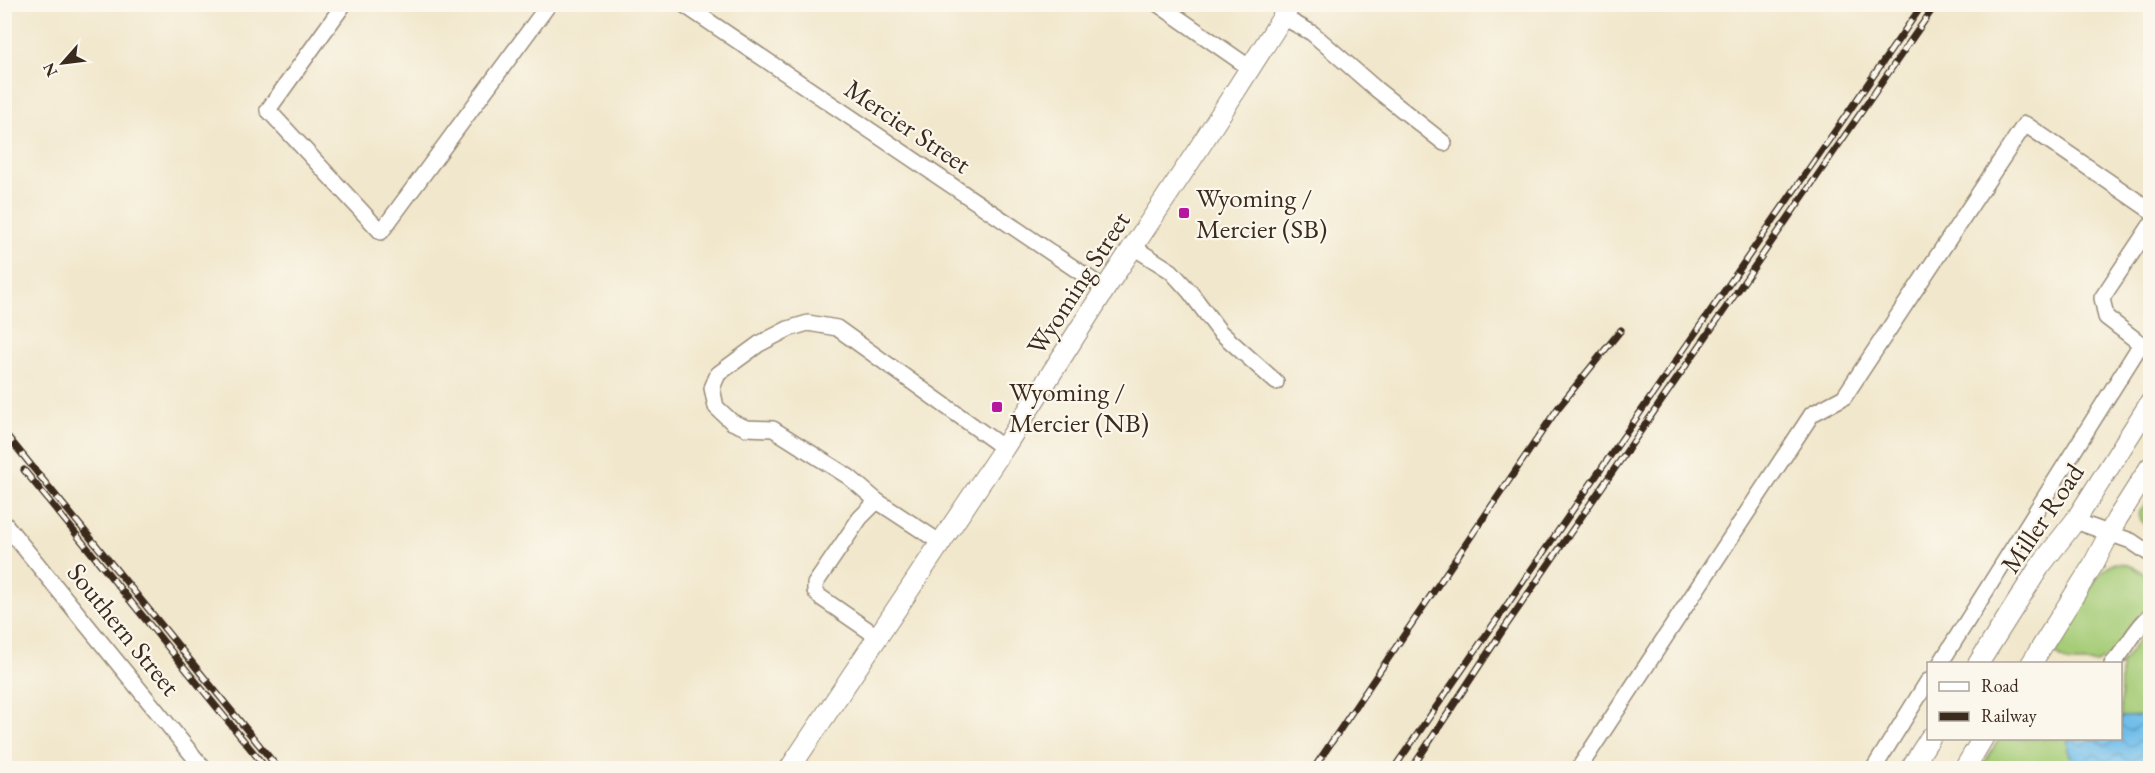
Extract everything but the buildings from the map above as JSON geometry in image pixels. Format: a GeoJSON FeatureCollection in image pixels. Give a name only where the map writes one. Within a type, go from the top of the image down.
{"type":"FeatureCollection","features":[{"type":"Feature","properties":{"kind":"main road","name":"Wyoming Street"},"geometry":{"type":"LineString","coordinates":[[790,768],[1004,448],[1287,11]]}},
{"type":"Feature","properties":{"kind":"main road","name":"Miller Road"},"geometry":{"type":"LineString","coordinates":[[1979,662],[2040,566],[2074,521],[2151,403]]}},
{"type":"Feature","properties":{"kind":"main road"},"geometry":{"type":"LineString","coordinates":[[2038,661],[2109,533],[2151,467]]}},
{"type":"Feature","properties":{"kind":"main road"},"geometry":{"type":"LineString","coordinates":[[1911,768],[1929,740]]}},
{"type":"Feature","properties":{"kind":"main road"},"geometry":{"type":"LineString","coordinates":[[1965,768],[1982,740]]}},
{"type":"Feature","properties":{"kind":"street"},"geometry":{"type":"LineString","coordinates":[[344,4],[268,110],[381,232],[549,4]]}},
{"type":"Feature","properties":{"kind":"street","name":"Mercier Street"},"geometry":{"type":"LineString","coordinates":[[683,4],[1105,289]]}},
{"type":"Feature","properties":{"kind":"street"},"geometry":{"type":"LineString","coordinates":[[1158,4],[1250,68]]}},
{"type":"Feature","properties":{"kind":"street"},"geometry":{"type":"LineString","coordinates":[[1287,11],[1376,89],[1444,143]]}},
{"type":"Feature","properties":{"kind":"street"},"geometry":{"type":"LineString","coordinates":[[1579,768],[1812,414],[1844,397],[2025,124],[2151,210]]}},
{"type":"Feature","properties":{"kind":"street"},"geometry":{"type":"LineString","coordinates":[[1941,662],[2141,344],[2106,317],[2102,298],[2151,226]]}},
{"type":"Feature","properties":{"kind":"street"},"geometry":{"type":"LineString","coordinates":[[1133,247],[1170,271],[1190,292],[1220,332],[1276,382]]}},
{"type":"Feature","properties":{"kind":"street"},"geometry":{"type":"LineString","coordinates":[[940,543],[877,501],[849,477],[773,429],[746,428],[732,422],[716,406],[712,388],[718,374],[759,344],[788,329],[808,322],[837,327],[1004,448]]}},
{"type":"Feature","properties":{"kind":"street"},"geometry":{"type":"LineString","coordinates":[[877,501],[860,518],[815,584],[815,591],[820,597],[878,637]]}},
{"type":"Feature","properties":{"kind":"street"},"geometry":{"type":"LineString","coordinates":[[2074,521],[2130,541],[2151,554]]}},
{"type":"Feature","properties":{"kind":"street","name":"Southern Street"},"geometry":{"type":"LineString","coordinates":[[4,523],[203,768]]}},
{"type":"Feature","properties":{"kind":"street"},"geometry":{"type":"LineString","coordinates":[[2113,662],[2136,629],[2151,616]]}},
{"type":"Feature","properties":{"kind":"street"},"geometry":{"type":"LineString","coordinates":[[1874,768],[1927,684]]}},
{"type":"Feature","properties":{"kind":"green space"},"geometry":{"type":"Polygon","coordinates":[[[2150,495],[2150,530],[2141,520],[2139,513],[2150,495]]]}},
{"type":"Feature","properties":{"kind":"green space"},"geometry":{"type":"Polygon","coordinates":[[[2113,563],[2123,564],[2141,571],[2150,578],[2150,610],[2134,620],[2112,654],[2099,662],[2067,662],[2058,656],[2056,650],[2089,589],[2105,569],[2113,563]]]}},
{"type":"Feature","properties":{"kind":"green space"},"geometry":{"type":"Polygon","coordinates":[[[2150,625],[2150,768],[1981,768],[1998,740],[2122,740],[2122,663],[2150,625]]]}},
{"type":"Feature","properties":{"kind":"water"},"geometry":{"type":"Polygon","coordinates":[[[2150,714],[2150,760],[2142,768],[2082,768],[2070,756],[2068,740],[2122,740],[2122,717],[2150,714]]]}},
{"type":"Feature","properties":{"kind":"railway"},"geometry":{"type":"LineString","coordinates":[[1394,768],[1923,4]]}},
{"type":"Feature","properties":{"kind":"railway"},"geometry":{"type":"LineString","coordinates":[[1412,768],[1501,633],[1936,4]]}},
{"type":"Feature","properties":{"kind":"railway"},"geometry":{"type":"LineString","coordinates":[[1314,768],[1558,408],[1621,330]]}},
{"type":"Feature","properties":{"kind":"railway"},"geometry":{"type":"LineString","coordinates":[[4,432],[278,768]]}},
{"type":"Feature","properties":{"kind":"railway"},"geometry":{"type":"LineString","coordinates":[[24,470],[266,768]]}},
{"type":"Feature","properties":{"kind":"place","name":"Wyoming / Mercier (SB)"},"geometry":{"type":"Point","coordinates":[1184,213]}},
{"type":"Feature","properties":{"kind":"place","name":"Wyoming / Mercier (NB)"},"geometry":{"type":"Point","coordinates":[997,407]}}]}
